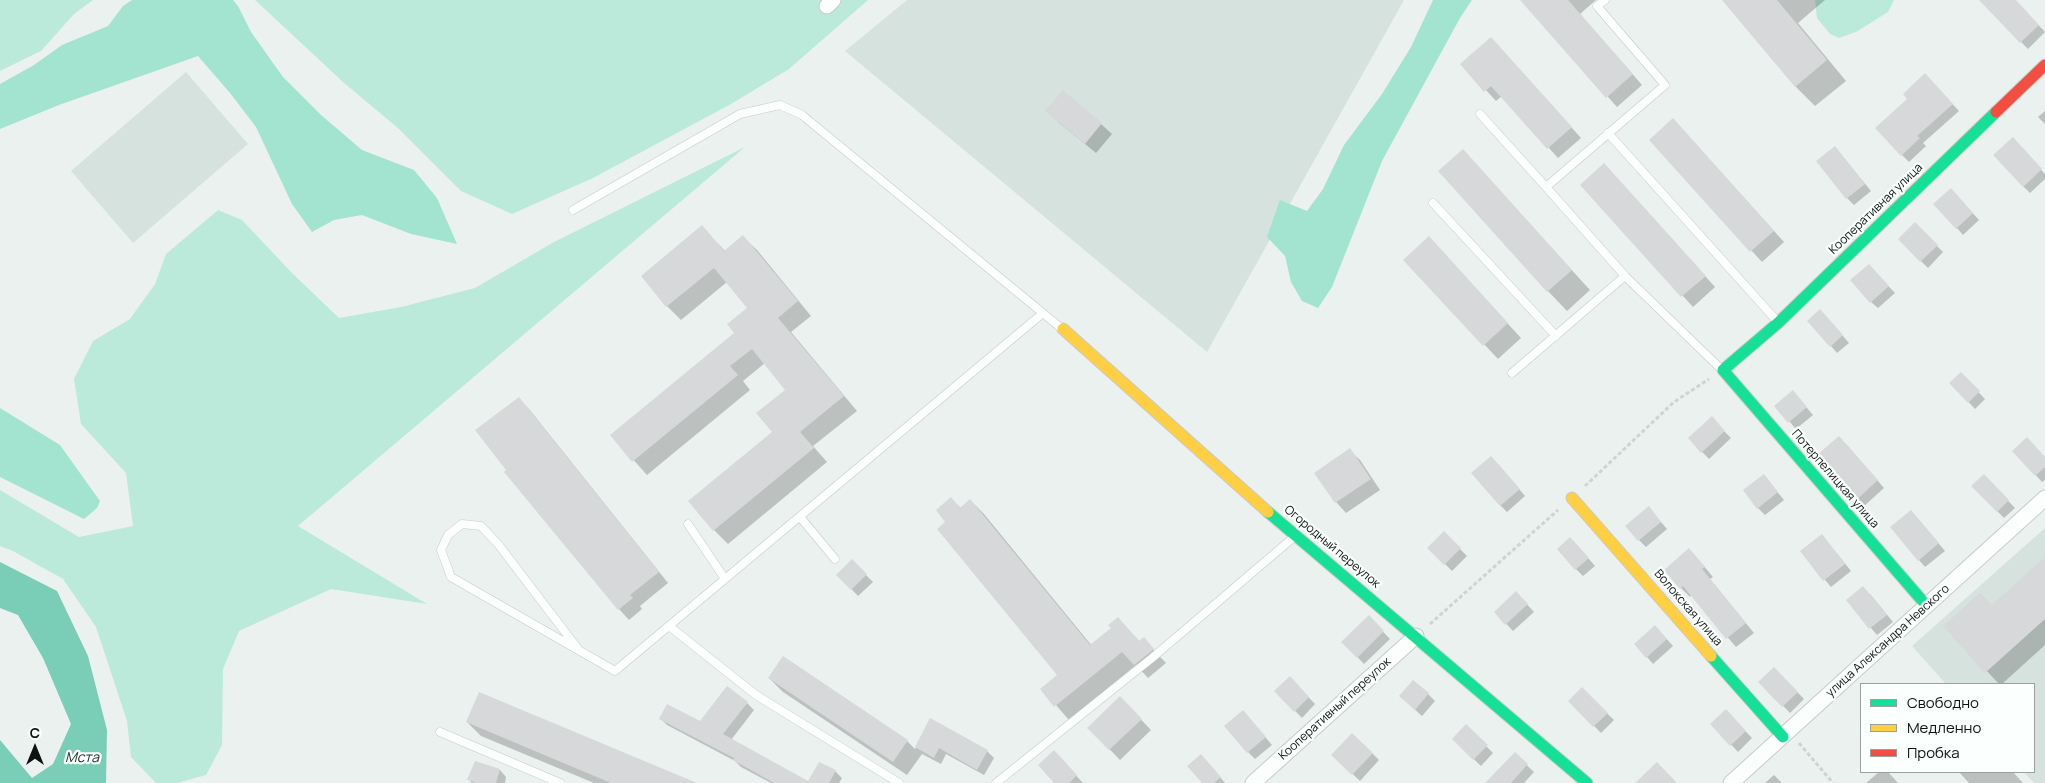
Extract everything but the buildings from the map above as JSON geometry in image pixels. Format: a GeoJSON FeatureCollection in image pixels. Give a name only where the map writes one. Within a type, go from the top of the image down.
{"type":"FeatureCollection","features":[{"type":"Feature","properties":{"kind":"street","name":"Кооперативная улица"},"geometry":{"type":"LineString","coordinates":[[1723,370],[1778,323],[2045,65]]}},
{"type":"Feature","properties":{"kind":"street","name":"Огородный переулок"},"geometry":{"type":"LineString","coordinates":[[1062,329],[1295,536],[1416,636],[1587,783]]}},
{"type":"Feature","properties":{"kind":"street","name":"Потерпелицкая улица"},"geometry":{"type":"LineString","coordinates":[[1723,370],[1926,605]]}},
{"type":"Feature","properties":{"kind":"street","name":"Волокская улица"},"geometry":{"type":"LineString","coordinates":[[1572,498],[1786,734]]}},
{"type":"Feature","properties":{"kind":"street","name":"улица Александра Невского"},"geometry":{"type":"LineString","coordinates":[[1731,783],[2045,498]]}},
{"type":"Feature","properties":{"kind":"street","name":"Кооперативный переулок"},"geometry":{"type":"LineString","coordinates":[[1253,783],[1416,636]]}},
{"type":"Feature","properties":{"kind":"lane"},"geometry":{"type":"LineString","coordinates":[[1546,187],[1665,86],[1597,6],[1605,0]]}},
{"type":"Feature","properties":{"kind":"lane"},"geometry":{"type":"LineString","coordinates":[[573,210],[740,114],[780,105],[802,115],[1062,329]]}},
{"type":"Feature","properties":{"kind":"lane"},"geometry":{"type":"LineString","coordinates":[[1480,114],[1625,276],[1723,370]]}},
{"type":"Feature","properties":{"kind":"lane"},"geometry":{"type":"LineString","coordinates":[[1608,133],[1778,323]]}},
{"type":"Feature","properties":{"kind":"lane"},"geometry":{"type":"LineString","coordinates":[[1433,203],[1556,336]]}},
{"type":"Feature","properties":{"kind":"lane"},"geometry":{"type":"LineString","coordinates":[[1512,373],[1625,276]]}},
{"type":"Feature","properties":{"kind":"lane"},"geometry":{"type":"LineString","coordinates":[[578,649],[498,544],[481,526],[462,524],[448,535],[441,550],[452,577],[578,649],[615,670],[1043,313]]}},
{"type":"Feature","properties":{"kind":"lane"},"geometry":{"type":"LineString","coordinates":[[800,517],[835,559]]}},
{"type":"Feature","properties":{"kind":"lane"},"geometry":{"type":"LineString","coordinates":[[688,524],[724,579]]}},
{"type":"Feature","properties":{"kind":"lane"},"geometry":{"type":"LineString","coordinates":[[996,783],[1152,658],[1295,536]]}},
{"type":"Feature","properties":{"kind":"lane"},"geometry":{"type":"LineString","coordinates":[[669,626],[756,696],[899,783]]}},
{"type":"Feature","properties":{"kind":"lane"},"geometry":{"type":"LineString","coordinates":[[440,732],[560,783]]}},
{"type":"Feature","properties":{"kind":"path"},"geometry":{"type":"LineString","coordinates":[[1786,734],[1833,783]]}},
{"type":"Feature","properties":{"kind":"shaded area"},"geometry":{"type":"Polygon","coordinates":[[[0,0],[93,0],[74,14],[41,51],[0,71],[0,0]]]}},
{"type":"Feature","properties":{"kind":"shaded area"},"geometry":{"type":"Polygon","coordinates":[[[132,0],[233,0],[251,32],[283,77],[321,115],[362,150],[414,170],[437,198],[457,244],[411,234],[362,215],[334,220],[312,232],[292,204],[256,127],[198,56],[59,105],[0,129],[0,84],[34,65],[62,45],[108,26],[123,6],[132,0]]]}},
{"type":"Feature","properties":{"kind":"shaded area"},"geometry":{"type":"Polygon","coordinates":[[[255,0],[868,0],[789,69],[731,104],[593,178],[512,214],[461,191],[399,129],[343,82],[255,0]]]}},
{"type":"Feature","properties":{"kind":"shaded area"},"geometry":{"type":"Polygon","coordinates":[[[907,0],[1404,0],[1207,352],[845,51],[907,0]]]}},
{"type":"Feature","properties":{"kind":"shaded area"},"geometry":{"type":"Polygon","coordinates":[[[1433,0],[1472,0],[1460,18],[1382,161],[1332,287],[1318,308],[1302,301],[1291,282],[1285,256],[1267,237],[1280,200],[1307,211],[1323,189],[1344,145],[1382,94],[1411,47],[1433,0]]]}},
{"type":"Feature","properties":{"kind":"shaded area"},"geometry":{"type":"Polygon","coordinates":[[[1815,0],[1894,0],[1888,12],[1856,32],[1839,38],[1830,34],[1817,18],[1815,0]]]}},
{"type":"Feature","properties":{"kind":"shaded area"},"geometry":{"type":"Polygon","coordinates":[[[186,72],[248,144],[133,243],[71,171],[186,72]]]}},
{"type":"Feature","properties":{"kind":"shaded area"},"geometry":{"type":"Polygon","coordinates":[[[745,147],[298,526],[427,604],[331,589],[239,631],[223,669],[222,745],[206,775],[177,783],[156,783],[131,757],[127,721],[96,627],[63,579],[13,551],[0,546],[0,490],[79,537],[133,526],[126,473],[81,424],[74,379],[93,341],[130,319],[155,284],[166,254],[218,210],[242,220],[291,272],[339,318],[401,307],[475,288],[554,242],[745,147]]]}},
{"type":"Feature","properties":{"kind":"shaded area"},"geometry":{"type":"Polygon","coordinates":[[[0,408],[60,445],[100,501],[97,508],[84,519],[0,477],[0,408]]]}},
{"type":"Feature","properties":{"kind":"shaded area"},"geometry":{"type":"Polygon","coordinates":[[[2045,528],[2045,783],[2034,783],[2025,773],[2035,773],[2035,683],[1945,683],[1912,646],[2045,528]]]}},
{"type":"Feature","properties":{"kind":"water","name":"Мста"},"geometry":{"type":"Polygon","coordinates":[[[0,562],[57,591],[88,656],[107,730],[106,783],[0,783],[0,740],[32,778],[53,764],[71,724],[43,658],[18,615],[0,608],[0,562]]]}},
{"type":"Feature","properties":{"kind":"traffic: fast"},"geometry":{"type":"LineString","coordinates":[[1926,605],[1723,370],[1778,323],[1996,112]]}},
{"type":"Feature","properties":{"kind":"traffic: fast"},"geometry":{"type":"LineString","coordinates":[[1268,512],[1587,783]]}},
{"type":"Feature","properties":{"kind":"traffic: fast"},"geometry":{"type":"LineString","coordinates":[[1711,656],[1783,737]]}},
{"type":"Feature","properties":{"kind":"traffic: slow"},"geometry":{"type":"LineString","coordinates":[[1063,329],[1268,512]]}},
{"type":"Feature","properties":{"kind":"traffic: slow"},"geometry":{"type":"LineString","coordinates":[[1572,498],[1711,656]]}},
{"type":"Feature","properties":{"kind":"traffic: jam"},"geometry":{"type":"LineString","coordinates":[[1996,112],[2045,65]]}}]}
